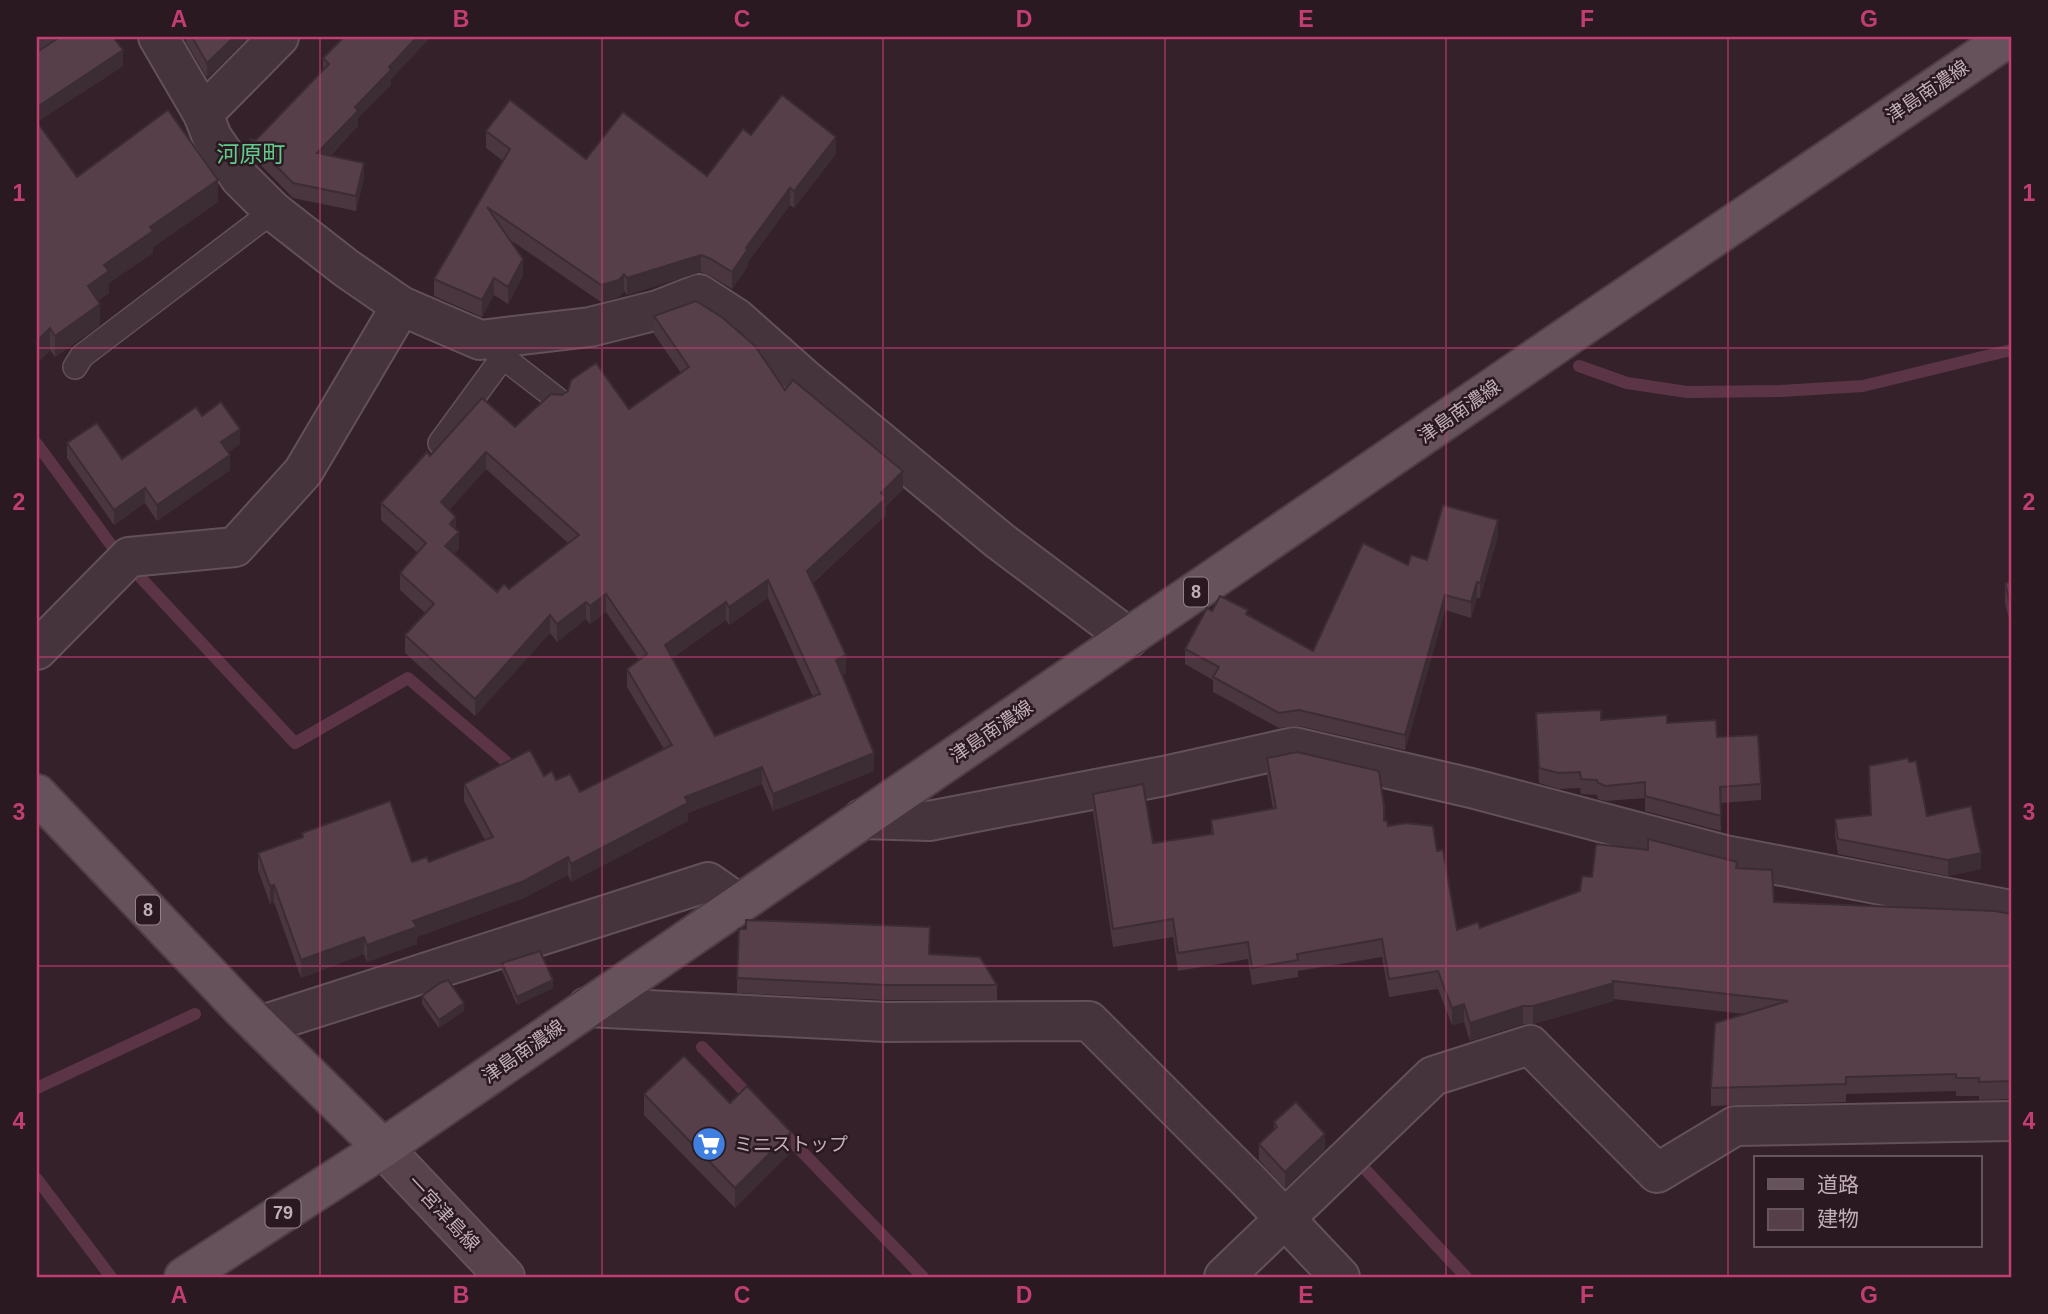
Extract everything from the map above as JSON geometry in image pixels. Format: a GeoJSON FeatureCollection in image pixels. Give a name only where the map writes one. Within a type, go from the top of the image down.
{"type":"FeatureCollection","features":[{"type":"Feature","properties":{"kind":"main road","name":"津島南濃線"},"geometry":{"type":"LineString","coordinates":[[383,1148],[1560,341],[2009,37]]}},
{"type":"Feature","properties":{"kind":"main road","name":"8"},"geometry":{"type":"LineString","coordinates":[[37,794],[259,1026],[383,1148]]}},
{"type":"Feature","properties":{"kind":"main road","name":"79"},"geometry":{"type":"LineString","coordinates":[[184,1277],[383,1148]]}},
{"type":"Feature","properties":{"kind":"main road","name":"一宮津島線"},"geometry":{"type":"LineString","coordinates":[[383,1148],[505,1277]]}},
{"type":"Feature","properties":{"kind":"street"},"geometry":{"type":"LineString","coordinates":[[158,37],[202,114],[212,137],[240,178],[273,211],[346,268],[401,306],[491,349],[658,310],[699,295],[736,318],[807,381],[1000,541],[1129,638]]}},
{"type":"Feature","properties":{"kind":"street"},"geometry":{"type":"LineString","coordinates":[[202,114],[279,37]]}},
{"type":"Feature","properties":{"kind":"street"},"geometry":{"type":"LineString","coordinates":[[37,649],[129,557],[235,547],[303,472],[401,306]]}},
{"type":"Feature","properties":{"kind":"street"},"geometry":{"type":"LineString","coordinates":[[862,818],[929,821],[1164,776],[1293,747],[1471,788],[1725,855],[2011,910]]}},
{"type":"Feature","properties":{"kind":"street"},"geometry":{"type":"LineString","coordinates":[[259,1026],[708,882],[738,903]]}},
{"type":"Feature","properties":{"kind":"street"},"geometry":{"type":"LineString","coordinates":[[587,1007],[886,1022],[1089,1021],[1340,1277]]}},
{"type":"Feature","properties":{"kind":"street"},"geometry":{"type":"LineString","coordinates":[[1224,1277],[1433,1076],[1530,1045],[1657,1173],[1735,1126],[2011,1121]]}},
{"type":"Feature","properties":{"kind":"lane"},"geometry":{"type":"LineString","coordinates":[[37,44],[52,37]]}},
{"type":"Feature","properties":{"kind":"lane"},"geometry":{"type":"LineString","coordinates":[[75,367],[82,356],[273,211]]}},
{"type":"Feature","properties":{"kind":"lane"},"geometry":{"type":"LineString","coordinates":[[439,443],[491,349],[557,399]]}},
{"type":"Feature","properties":{"kind":"building"},"geometry":{"type":"Polygon","coordinates":[[[60,37],[113,37],[123,50],[37,107],[37,44],[40,50],[60,37]]]}},
{"type":"Feature","properties":{"kind":"building"},"geometry":{"type":"Polygon","coordinates":[[[192,37],[234,37],[207,63],[192,37]]]}},
{"type":"Feature","properties":{"kind":"building"},"geometry":{"type":"Polygon","coordinates":[[[344,37],[417,37],[389,67],[391,70],[355,107],[358,111],[317,153],[364,163],[356,196],[293,183],[250,139],[256,140],[329,64],[323,58],[344,37]]]}},
{"type":"Feature","properties":{"kind":"building"},"geometry":{"type":"Polygon","coordinates":[[[782,95],[836,137],[794,191],[790,188],[746,248],[748,249],[732,272],[701,255],[627,278],[624,274],[619,280],[601,285],[487,207],[523,259],[508,287],[494,278],[482,300],[434,279],[510,149],[486,131],[510,100],[586,159],[623,112],[707,176],[743,129],[751,135],[782,95]]]}},
{"type":"Feature","properties":{"kind":"building"},"geometry":{"type":"Polygon","coordinates":[[[168,110],[218,180],[150,227],[153,231],[104,265],[109,271],[88,286],[100,304],[55,336],[50,328],[37,341],[37,122],[77,177],[168,110]]]}},
{"type":"Feature","properties":{"kind":"building"},"geometry":{"type":"Polygon","coordinates":[[[696,301],[723,318],[755,346],[785,390],[793,380],[903,471],[881,493],[886,498],[807,571],[846,655],[836,660],[874,753],[773,794],[762,767],[685,797],[688,803],[571,864],[568,857],[524,881],[413,921],[417,927],[367,945],[364,937],[301,960],[274,885],[270,886],[258,853],[303,837],[302,833],[390,801],[412,862],[427,857],[429,862],[493,837],[464,784],[530,750],[544,776],[552,771],[556,780],[570,774],[580,792],[672,745],[627,669],[647,654],[606,594],[590,606],[586,602],[557,624],[550,615],[475,699],[405,635],[434,604],[400,573],[426,543],[381,503],[427,452],[430,456],[482,398],[515,427],[551,394],[562,395],[568,391],[571,380],[596,363],[629,409],[689,367],[654,316],[696,301]],[[486,452],[441,502],[456,517],[450,524],[459,532],[445,546],[497,592],[504,584],[509,589],[579,535],[486,452]],[[768,580],[729,607],[726,602],[665,645],[715,736],[820,694],[768,580]]]}},
{"type":"Feature","properties":{"kind":"building"},"geometry":{"type":"Polygon","coordinates":[[[221,402],[240,429],[221,442],[230,455],[157,505],[145,488],[114,510],[67,443],[97,423],[122,459],[196,407],[202,416],[221,402]]]}},
{"type":"Feature","properties":{"kind":"building"},"geometry":{"type":"Polygon","coordinates":[[[1443,505],[1498,520],[1480,583],[1477,582],[1471,602],[1445,595],[1405,735],[1299,710],[1279,713],[1213,677],[1219,667],[1185,649],[1207,608],[1212,611],[1220,596],[1248,610],[1246,614],[1313,651],[1363,543],[1408,565],[1411,555],[1427,560],[1443,505]]]}},
{"type":"Feature","properties":{"kind":"building"},"geometry":{"type":"Polygon","coordinates":[[[2011,582],[2011,607],[2005,583],[2011,582]]]}},
{"type":"Feature","properties":{"kind":"building"},"geometry":{"type":"Polygon","coordinates":[[[1601,710],[1601,720],[1667,715],[1667,723],[1716,720],[1717,737],[1758,735],[1761,784],[1720,787],[1721,816],[1645,796],[1645,782],[1606,786],[1597,780],[1581,779],[1580,772],[1559,773],[1539,768],[1536,713],[1601,710]]]}},
{"type":"Feature","properties":{"kind":"building"},"geometry":{"type":"Polygon","coordinates":[[[1297,752],[1379,771],[1384,821],[1387,821],[1388,826],[1406,823],[1433,826],[1437,851],[1443,850],[1457,930],[1478,922],[1480,928],[1580,891],[1582,876],[1592,877],[1596,844],[1648,850],[1648,839],[1737,862],[1736,868],[1772,870],[1774,902],[1995,911],[2011,914],[2011,1081],[1979,1082],[1979,1078],[1956,1078],[1956,1074],[1846,1077],[1846,1084],[1711,1088],[1715,1023],[1788,1001],[1613,981],[1614,983],[1533,1006],[1523,1006],[1470,1023],[1464,1004],[1452,1008],[1438,971],[1389,979],[1382,939],[1297,954],[1298,960],[1252,968],[1248,942],[1178,953],[1173,919],[1113,929],[1093,794],[1143,784],[1153,843],[1213,834],[1211,820],[1276,808],[1267,758],[1297,752]]]}},
{"type":"Feature","properties":{"kind":"building"},"geometry":{"type":"Polygon","coordinates":[[[1908,758],[1909,762],[1916,761],[1927,816],[1971,806],[1981,853],[1948,860],[1838,839],[1835,819],[1871,815],[1869,766],[1908,758]]]}},
{"type":"Feature","properties":{"kind":"building"},"geometry":{"type":"Polygon","coordinates":[[[746,920],[930,927],[929,954],[980,957],[997,985],[886,985],[737,978],[739,929],[746,929],[746,920]]]}},
{"type":"Feature","properties":{"kind":"building"},"geometry":{"type":"Polygon","coordinates":[[[540,951],[553,980],[517,997],[502,963],[540,951]]]}},
{"type":"Feature","properties":{"kind":"building"},"geometry":{"type":"Polygon","coordinates":[[[448,980],[464,1003],[439,1020],[422,996],[448,980]]]}},
{"type":"Feature","properties":{"kind":"building"},"geometry":{"type":"Polygon","coordinates":[[[684,1056],[730,1103],[747,1086],[791,1132],[735,1188],[644,1094],[684,1056]]]}},
{"type":"Feature","properties":{"kind":"building"},"geometry":{"type":"Polygon","coordinates":[[[1296,1102],[1325,1134],[1285,1172],[1259,1144],[1277,1127],[1274,1122],[1296,1102]]]}},
{"type":"Feature","properties":{"kind":"waterway"},"geometry":{"type":"LineString","coordinates":[[1579,366],[1627,383],[1687,392],[1780,391],[1863,386],[2011,350]]}},
{"type":"Feature","properties":{"kind":"waterway"},"geometry":{"type":"LineString","coordinates":[[37,444],[117,553]]}},
{"type":"Feature","properties":{"kind":"waterway"},"geometry":{"type":"LineString","coordinates":[[141,578],[295,743],[408,678],[510,765]]}},
{"type":"Feature","properties":{"kind":"waterway"},"geometry":{"type":"LineString","coordinates":[[37,1088],[195,1014]]}},
{"type":"Feature","properties":{"kind":"waterway"},"geometry":{"type":"LineString","coordinates":[[702,1047],[753,1100]]}},
{"type":"Feature","properties":{"kind":"waterway"},"geometry":{"type":"LineString","coordinates":[[780,1129],[923,1277]]}},
{"type":"Feature","properties":{"kind":"waterway"},"geometry":{"type":"LineString","coordinates":[[1363,1167],[1466,1277]]}},
{"type":"Feature","properties":{"kind":"waterway"},"geometry":{"type":"LineString","coordinates":[[37,1179],[111,1277]]}},
{"type":"Feature","properties":{"kind":"place","name":"ミニストップ"},"geometry":{"type":"Point","coordinates":[709,1144]}},
{"type":"Feature","properties":{"kind":"district","name":"河原町"},"geometry":{"type":"Point","coordinates":[251,154]}}]}
